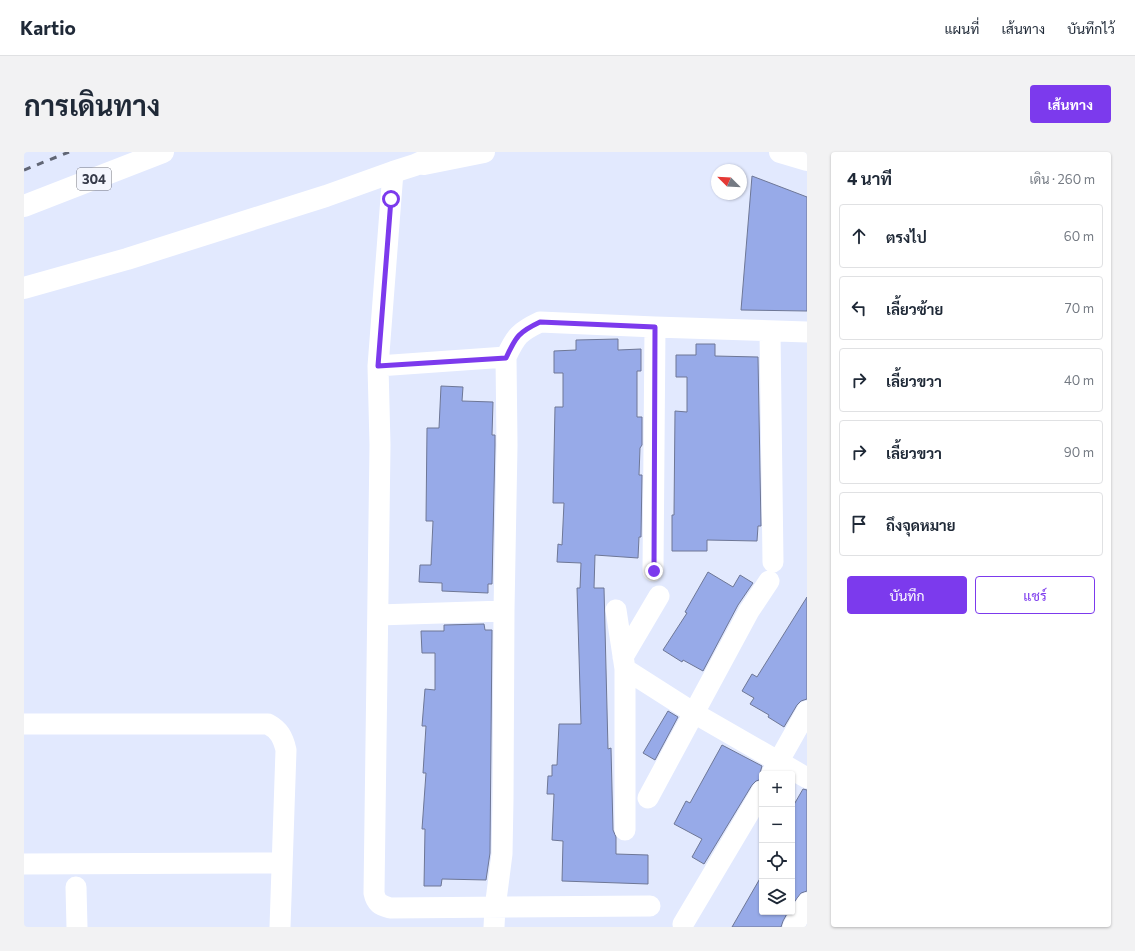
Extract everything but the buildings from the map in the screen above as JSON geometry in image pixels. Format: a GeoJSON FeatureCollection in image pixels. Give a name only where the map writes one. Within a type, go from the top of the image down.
{"type":"FeatureCollection","features":[{"type":"Feature","properties":{"kind":"main road","name":"304"},"geometry":{"type":"LineString","coordinates":[[24,206],[163,152]]}},
{"type":"Feature","properties":{"kind":"main road"},"geometry":{"type":"LineString","coordinates":[[24,288],[135,256],[326,196],[415,165],[444,152]]}},
{"type":"Feature","properties":{"kind":"main road"},"geometry":{"type":"LineString","coordinates":[[415,165],[484,152]]}},
{"type":"Feature","properties":{"kind":"main road"},"geometry":{"type":"LineString","coordinates":[[780,152],[807,160]]}},
{"type":"Feature","properties":{"kind":"street"},"geometry":{"type":"LineString","coordinates":[[393,172],[378,366],[380,445],[374,893],[376,900],[381,906],[390,908],[494,918],[650,906]]}},
{"type":"Feature","properties":{"kind":"street"},"geometry":{"type":"LineString","coordinates":[[494,918],[502,854],[507,445],[506,358],[518,335],[540,322],[770,332],[807,332]]}},
{"type":"Feature","properties":{"kind":"street"},"geometry":{"type":"LineString","coordinates":[[654,571],[655,327]]}},
{"type":"Feature","properties":{"kind":"street"},"geometry":{"type":"LineString","coordinates":[[648,798],[771,571],[770,332]]}},
{"type":"Feature","properties":{"kind":"street"},"geometry":{"type":"LineString","coordinates":[[378,366],[506,358]]}},
{"type":"Feature","properties":{"kind":"street"},"geometry":{"type":"LineString","coordinates":[[624,663],[659,596]]}},
{"type":"Feature","properties":{"kind":"street"},"geometry":{"type":"LineString","coordinates":[[616,610],[624,663],[625,830]]}},
{"type":"Feature","properties":{"kind":"street"},"geometry":{"type":"LineString","coordinates":[[378,615],[504,611]]}},
{"type":"Feature","properties":{"kind":"street"},"geometry":{"type":"LineString","coordinates":[[624,663],[694,713],[776,768],[807,778]]}},
{"type":"Feature","properties":{"kind":"street"},"geometry":{"type":"LineString","coordinates":[[776,768],[807,711]]}},
{"type":"Feature","properties":{"kind":"street"},"geometry":{"type":"LineString","coordinates":[[24,724],[268,724],[276,728],[281,734],[286,750],[280,927]]}},
{"type":"Feature","properties":{"kind":"street"},"geometry":{"type":"LineString","coordinates":[[683,924],[759,796]]}},
{"type":"Feature","properties":{"kind":"street"},"geometry":{"type":"LineString","coordinates":[[24,864],[282,863]]}},
{"type":"Feature","properties":{"kind":"street"},"geometry":{"type":"LineString","coordinates":[[76,887],[77,927]]}},
{"type":"Feature","properties":{"kind":"street"},"geometry":{"type":"LineString","coordinates":[[793,927],[807,903]]}},
{"type":"Feature","properties":{"kind":"railway"},"geometry":{"type":"LineString","coordinates":[[24,170],[69,152]]}},
{"type":"Feature","properties":{"kind":"route"},"geometry":{"type":"LineString","coordinates":[[391,199],[378,366],[506,358],[518,335],[540,322],[655,327],[654,571]]}}]}
